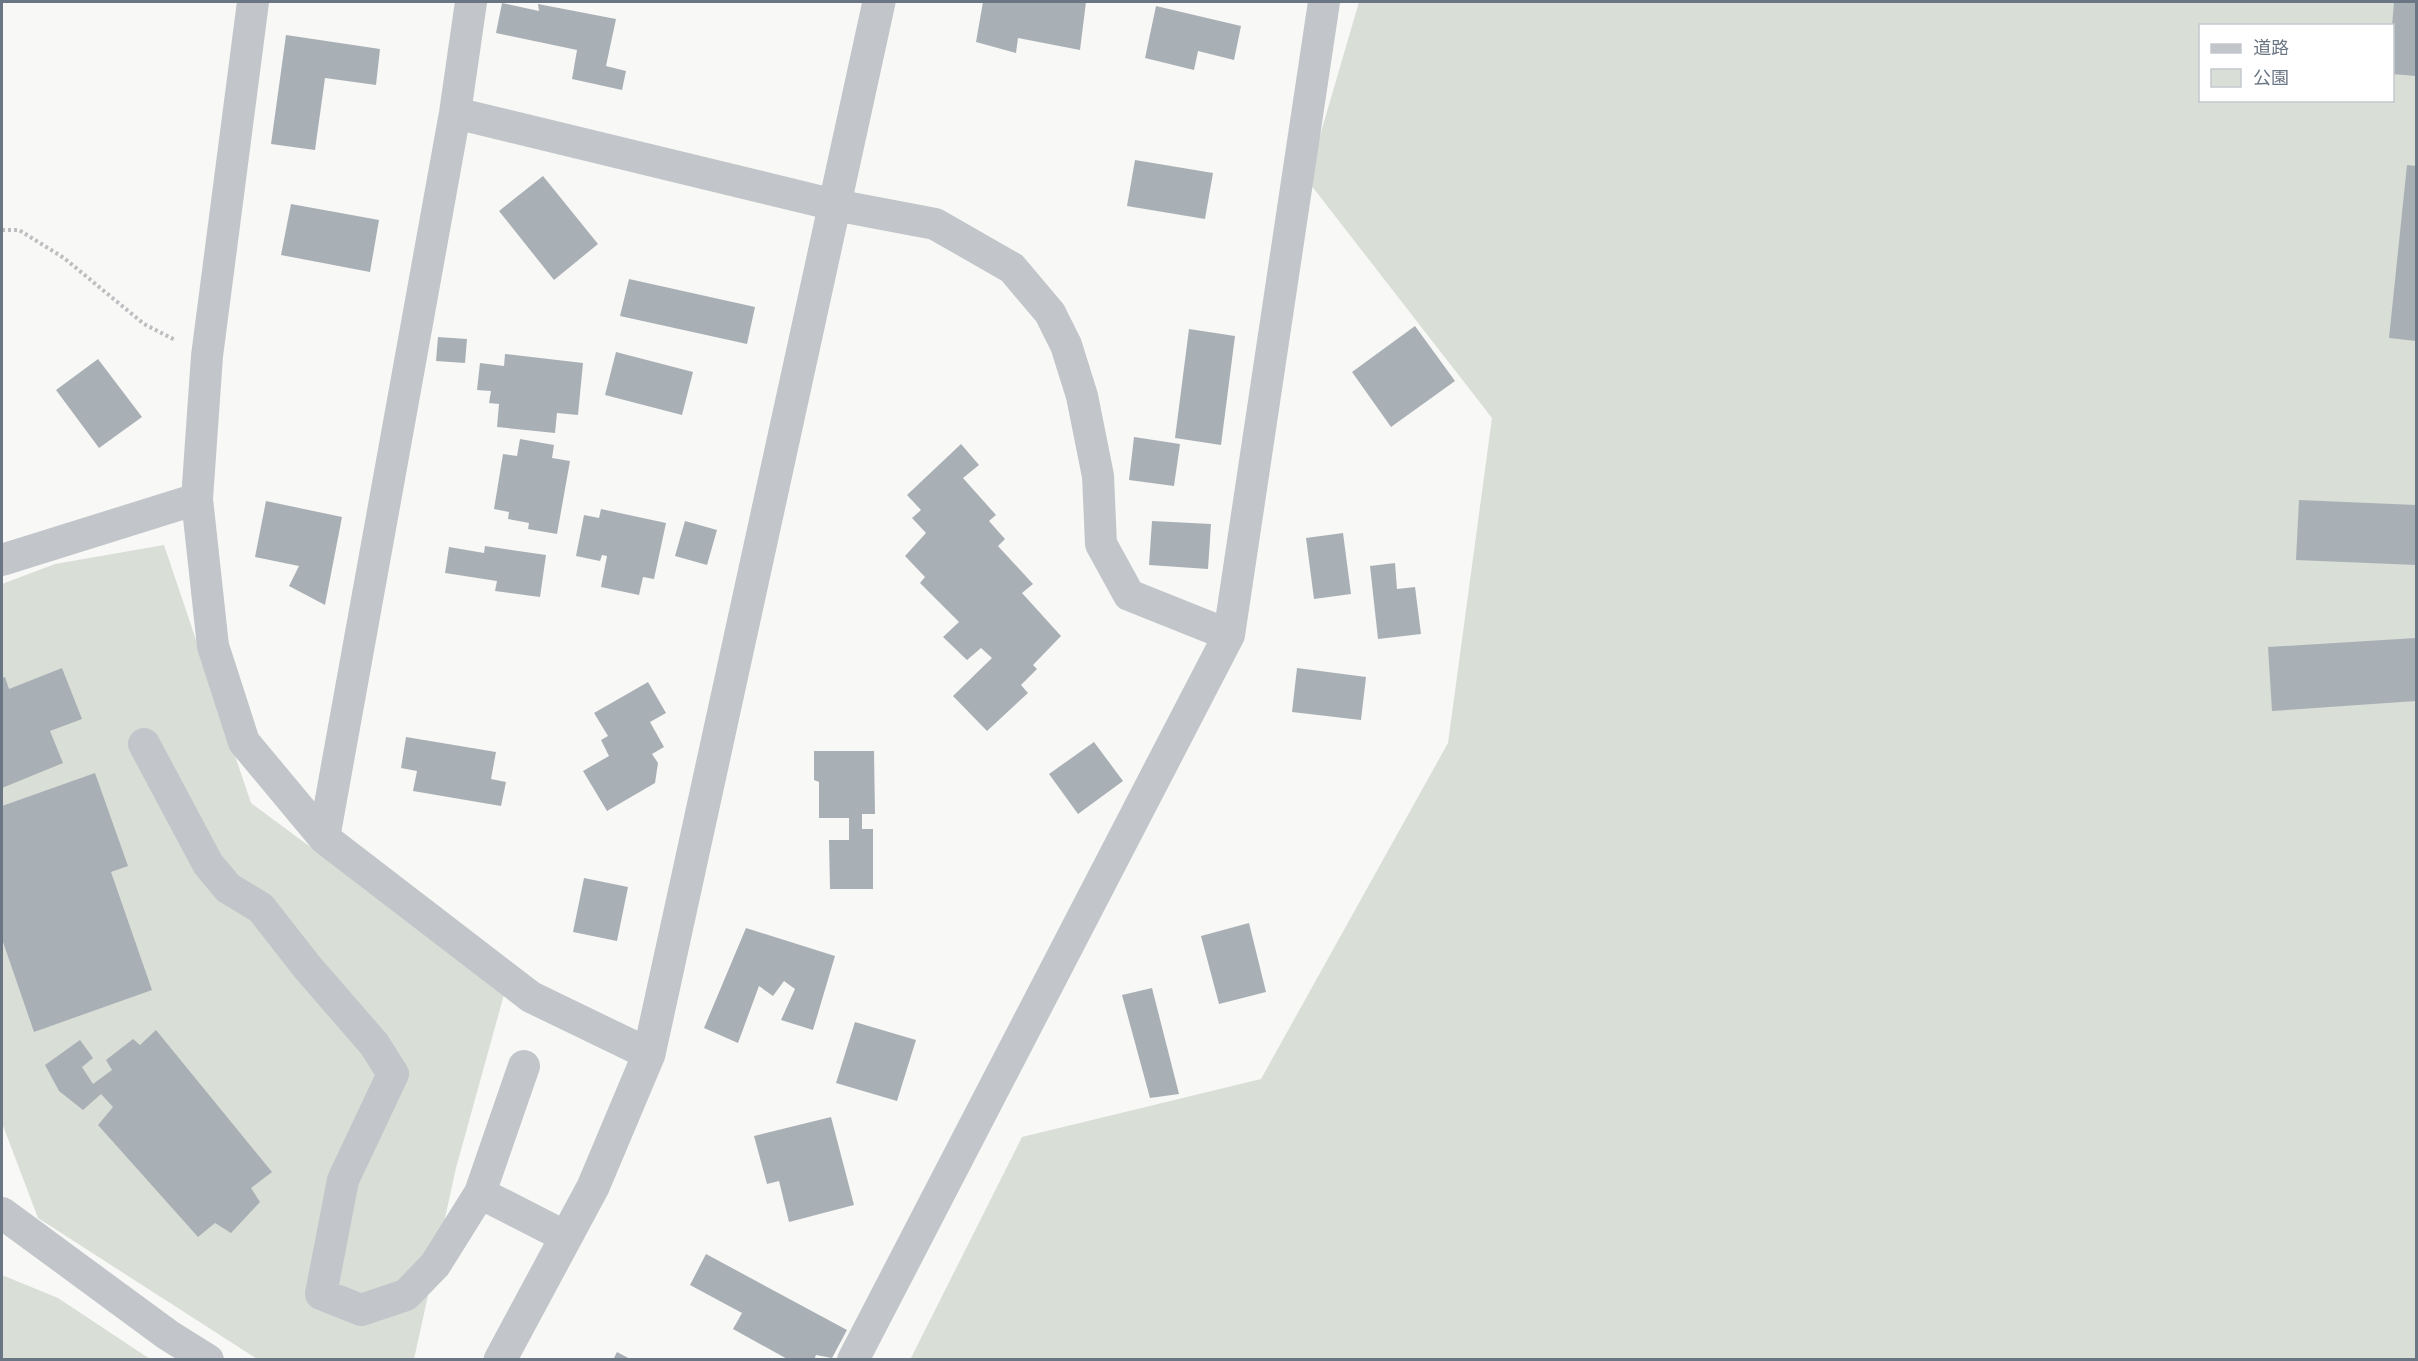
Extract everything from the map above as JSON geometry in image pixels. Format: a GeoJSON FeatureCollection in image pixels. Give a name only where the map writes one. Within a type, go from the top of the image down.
{"type":"FeatureCollection","features":[{"type":"Feature","properties":{"kind":"street"},"geometry":{"type":"LineString","coordinates":[[253,2],[207,356],[197,499],[213,646],[244,742],[324,838],[531,997],[649,1054]]}},
{"type":"Feature","properties":{"kind":"street"},"geometry":{"type":"LineString","coordinates":[[324,838],[455,113],[471,2]]}},
{"type":"Feature","properties":{"kind":"street"},"geometry":{"type":"LineString","coordinates":[[500,1359],[593,1187],[649,1054],[879,2]]}},
{"type":"Feature","properties":{"kind":"street"},"geometry":{"type":"LineString","coordinates":[[853,1359],[1229,635],[1324,2]]}},
{"type":"Feature","properties":{"kind":"street"},"geometry":{"type":"LineString","coordinates":[[455,113],[835,205],[935,224],[1012,267],[1050,313],[1066,345],[1082,396],[1098,476],[1101,544],[1129,595],[1229,635]]}},
{"type":"Feature","properties":{"kind":"street"},"geometry":{"type":"LineString","coordinates":[[2,560],[197,499]]}},
{"type":"Feature","properties":{"kind":"street"},"geometry":{"type":"LineString","coordinates":[[144,744],[208,864],[228,888],[261,908],[308,968],[374,1044],[393,1074],[343,1180],[321,1294],[361,1310],[406,1294],[435,1265],[480,1193],[524,1066]]}},
{"type":"Feature","properties":{"kind":"street"},"geometry":{"type":"LineString","coordinates":[[480,1193],[566,1237]]}},
{"type":"Feature","properties":{"kind":"street"},"geometry":{"type":"LineString","coordinates":[[4,1209],[168,1335],[208,1359]]}},
{"type":"Feature","properties":{"kind":"path"},"geometry":{"type":"LineString","coordinates":[[2,230],[19,230],[64,258],[144,324],[207,356]]}},
{"type":"Feature","properties":{"kind":"green space"},"geometry":{"type":"Polygon","coordinates":[[[1359,2],[2416,2],[2416,1359],[910,1360],[1022,1137],[1261,1079],[1448,743],[1492,418],[1307,180],[1359,2]]]}},
{"type":"Feature","properties":{"kind":"green space"},"geometry":{"type":"Polygon","coordinates":[[[164,545],[251,803],[505,991],[456,1168],[414,1359],[257,1359],[38,1218],[2,1123],[2,584],[55,564],[164,545]]]}},
{"type":"Feature","properties":{"kind":"green space"},"geometry":{"type":"Polygon","coordinates":[[[2,1275],[58,1298],[150,1359],[2,1359],[2,1275]]]}},
{"type":"Feature","properties":{"kind":"building"},"geometry":{"type":"Polygon","coordinates":[[[983,2],[1086,2],[1080,50],[1018,38],[1016,53],[976,42],[983,2]]]}},
{"type":"Feature","properties":{"kind":"building"},"geometry":{"type":"Polygon","coordinates":[[[2394,2],[2416,2],[2416,76],[2394,74],[2394,24],[2392,24],[2394,2]]]}},
{"type":"Feature","properties":{"kind":"building"},"geometry":{"type":"Polygon","coordinates":[[[502,3],[539,11],[538,4],[616,19],[606,66],[626,71],[622,90],[572,79],[577,50],[496,33],[502,3]]]}},
{"type":"Feature","properties":{"kind":"building"},"geometry":{"type":"Polygon","coordinates":[[[1156,6],[1241,26],[1234,60],[1198,51],[1194,70],[1145,58],[1156,6]]]}},
{"type":"Feature","properties":{"kind":"building"},"geometry":{"type":"Polygon","coordinates":[[[286,35],[380,49],[376,85],[325,78],[315,150],[271,144],[286,35]]]}},
{"type":"Feature","properties":{"kind":"building"},"geometry":{"type":"Polygon","coordinates":[[[1135,160],[1213,173],[1205,219],[1127,206],[1135,160]]]}},
{"type":"Feature","properties":{"kind":"building"},"geometry":{"type":"Polygon","coordinates":[[[2407,165],[2416,166],[2416,341],[2389,338],[2407,165]]]}},
{"type":"Feature","properties":{"kind":"building"},"geometry":{"type":"Polygon","coordinates":[[[543,176],[598,244],[554,280],[499,211],[543,176]]]}},
{"type":"Feature","properties":{"kind":"building"},"geometry":{"type":"Polygon","coordinates":[[[291,204],[379,220],[370,272],[281,255],[291,204]]]}},
{"type":"Feature","properties":{"kind":"building"},"geometry":{"type":"Polygon","coordinates":[[[629,279],[755,307],[747,344],[620,316],[629,279]]]}},
{"type":"Feature","properties":{"kind":"building"},"geometry":{"type":"Polygon","coordinates":[[[1415,326],[1455,381],[1391,427],[1352,372],[1415,326]]]}},
{"type":"Feature","properties":{"kind":"building"},"geometry":{"type":"Polygon","coordinates":[[[1189,329],[1235,336],[1221,445],[1175,438],[1189,329]]]}},
{"type":"Feature","properties":{"kind":"building"},"geometry":{"type":"Polygon","coordinates":[[[438,337],[467,339],[465,363],[436,361],[438,337]]]}},
{"type":"Feature","properties":{"kind":"building"},"geometry":{"type":"Polygon","coordinates":[[[616,352],[693,372],[682,415],[605,395],[616,352]]]}},
{"type":"Feature","properties":{"kind":"building"},"geometry":{"type":"Polygon","coordinates":[[[505,354],[583,363],[578,415],[557,413],[555,433],[497,427],[499,404],[489,403],[491,391],[477,390],[480,363],[504,366],[505,354]]]}},
{"type":"Feature","properties":{"kind":"building"},"geometry":{"type":"Polygon","coordinates":[[[98,359],[142,417],[99,448],[56,390],[98,359]]]}},
{"type":"Feature","properties":{"kind":"building"},"geometry":{"type":"Polygon","coordinates":[[[1134,437],[1180,444],[1174,486],[1129,480],[1134,437]]]}},
{"type":"Feature","properties":{"kind":"building"},"geometry":{"type":"Polygon","coordinates":[[[520,439],[554,445],[552,458],[570,461],[557,534],[528,529],[529,523],[508,519],[509,512],[494,509],[503,454],[517,456],[520,439]]]}},
{"type":"Feature","properties":{"kind":"building"},"geometry":{"type":"Polygon","coordinates":[[[961,444],[979,465],[963,478],[996,515],[989,521],[1005,539],[998,546],[1033,584],[1022,593],[1061,636],[1033,665],[1037,669],[1021,685],[1028,693],[987,731],[953,696],[992,658],[981,648],[967,660],[943,637],[959,622],[920,583],[925,577],[905,556],[926,533],[912,518],[921,510],[907,495],[961,444]]]}},
{"type":"Feature","properties":{"kind":"building"},"geometry":{"type":"Polygon","coordinates":[[[2299,500],[2416,505],[2416,565],[2296,560],[2299,500]]]}},
{"type":"Feature","properties":{"kind":"building"},"geometry":{"type":"Polygon","coordinates":[[[266,501],[342,517],[325,605],[289,586],[299,566],[255,557],[266,501]]]}},
{"type":"Feature","properties":{"kind":"building"},"geometry":{"type":"Polygon","coordinates":[[[601,509],[666,523],[654,579],[643,577],[639,595],[601,587],[607,556],[602,555],[600,561],[576,556],[584,515],[599,518],[601,509]]]}},
{"type":"Feature","properties":{"kind":"building"},"geometry":{"type":"Polygon","coordinates":[[[685,521],[717,530],[707,565],[675,556],[685,521]]]}},
{"type":"Feature","properties":{"kind":"building"},"geometry":{"type":"Polygon","coordinates":[[[1152,521],[1211,524],[1208,569],[1149,565],[1152,521]]]}},
{"type":"Feature","properties":{"kind":"building"},"geometry":{"type":"Polygon","coordinates":[[[1343,533],[1351,594],[1314,599],[1306,538],[1343,533]]]}},
{"type":"Feature","properties":{"kind":"building"},"geometry":{"type":"Polygon","coordinates":[[[485,546],[546,555],[540,597],[495,591],[497,581],[445,573],[449,547],[484,553],[485,546]]]}},
{"type":"Feature","properties":{"kind":"building"},"geometry":{"type":"Polygon","coordinates":[[[1395,563],[1397,589],[1415,587],[1421,634],[1378,639],[1370,566],[1395,563]]]}},
{"type":"Feature","properties":{"kind":"building"},"geometry":{"type":"Polygon","coordinates":[[[2416,638],[2416,701],[2272,711],[2268,647],[2416,638]]]}},
{"type":"Feature","properties":{"kind":"building"},"geometry":{"type":"Polygon","coordinates":[[[62,668],[82,719],[50,731],[63,763],[2,788],[2,678],[5,677],[9,689],[62,668]]]}},
{"type":"Feature","properties":{"kind":"building"},"geometry":{"type":"Polygon","coordinates":[[[1297,668],[1366,677],[1361,720],[1292,712],[1297,668]]]}},
{"type":"Feature","properties":{"kind":"building"},"geometry":{"type":"Polygon","coordinates":[[[648,682],[666,713],[650,722],[664,747],[652,754],[658,763],[655,783],[607,811],[583,771],[609,756],[601,740],[608,736],[594,713],[648,682]]]}},
{"type":"Feature","properties":{"kind":"building"},"geometry":{"type":"Polygon","coordinates":[[[406,737],[496,752],[491,779],[506,782],[501,806],[413,791],[417,771],[401,768],[406,737]]]}},
{"type":"Feature","properties":{"kind":"building"},"geometry":{"type":"Polygon","coordinates":[[[1094,742],[1123,781],[1078,814],[1049,774],[1094,742]]]}},
{"type":"Feature","properties":{"kind":"building"},"geometry":{"type":"Polygon","coordinates":[[[814,751],[874,751],[875,814],[862,814],[862,829],[873,829],[873,889],[830,889],[829,840],[849,840],[849,818],[819,818],[819,782],[814,780],[814,751]]]}},
{"type":"Feature","properties":{"kind":"building"},"geometry":{"type":"Polygon","coordinates":[[[95,773],[128,866],[111,872],[152,990],[34,1032],[2,939],[2,806],[95,773]]]}},
{"type":"Feature","properties":{"kind":"building"},"geometry":{"type":"Polygon","coordinates":[[[584,878],[628,887],[617,941],[573,932],[584,878]]]}},
{"type":"Feature","properties":{"kind":"building"},"geometry":{"type":"Polygon","coordinates":[[[1249,923],[1266,992],[1219,1004],[1201,936],[1249,923]]]}},
{"type":"Feature","properties":{"kind":"building"},"geometry":{"type":"Polygon","coordinates":[[[746,928],[835,956],[813,1030],[781,1020],[795,989],[784,981],[773,996],[759,986],[738,1043],[704,1028],[746,928]]]}},
{"type":"Feature","properties":{"kind":"building"},"geometry":{"type":"Polygon","coordinates":[[[1152,988],[1179,1094],[1150,1098],[1122,995],[1152,988]]]}},
{"type":"Feature","properties":{"kind":"building"},"geometry":{"type":"Polygon","coordinates":[[[855,1022],[916,1040],[897,1101],[836,1083],[855,1022]]]}},
{"type":"Feature","properties":{"kind":"building"},"geometry":{"type":"Polygon","coordinates":[[[156,1030],[272,1172],[251,1188],[260,1202],[231,1233],[215,1223],[198,1237],[98,1125],[113,1107],[101,1094],[83,1110],[59,1091],[45,1065],[80,1040],[93,1058],[82,1067],[93,1084],[112,1070],[106,1060],[133,1039],[140,1045],[156,1030]]]}},
{"type":"Feature","properties":{"kind":"building"},"geometry":{"type":"Polygon","coordinates":[[[831,1117],[854,1205],[789,1222],[779,1181],[767,1184],[754,1136],[831,1117]]]}},
{"type":"Feature","properties":{"kind":"building"},"geometry":{"type":"Polygon","coordinates":[[[706,1254],[847,1330],[832,1358],[816,1355],[814,1360],[789,1360],[733,1329],[742,1313],[690,1285],[706,1254]]]}},
{"type":"Feature","properties":{"kind":"building"},"geometry":{"type":"Polygon","coordinates":[[[617,1352],[632,1360],[613,1360],[617,1352]]]}}]}
